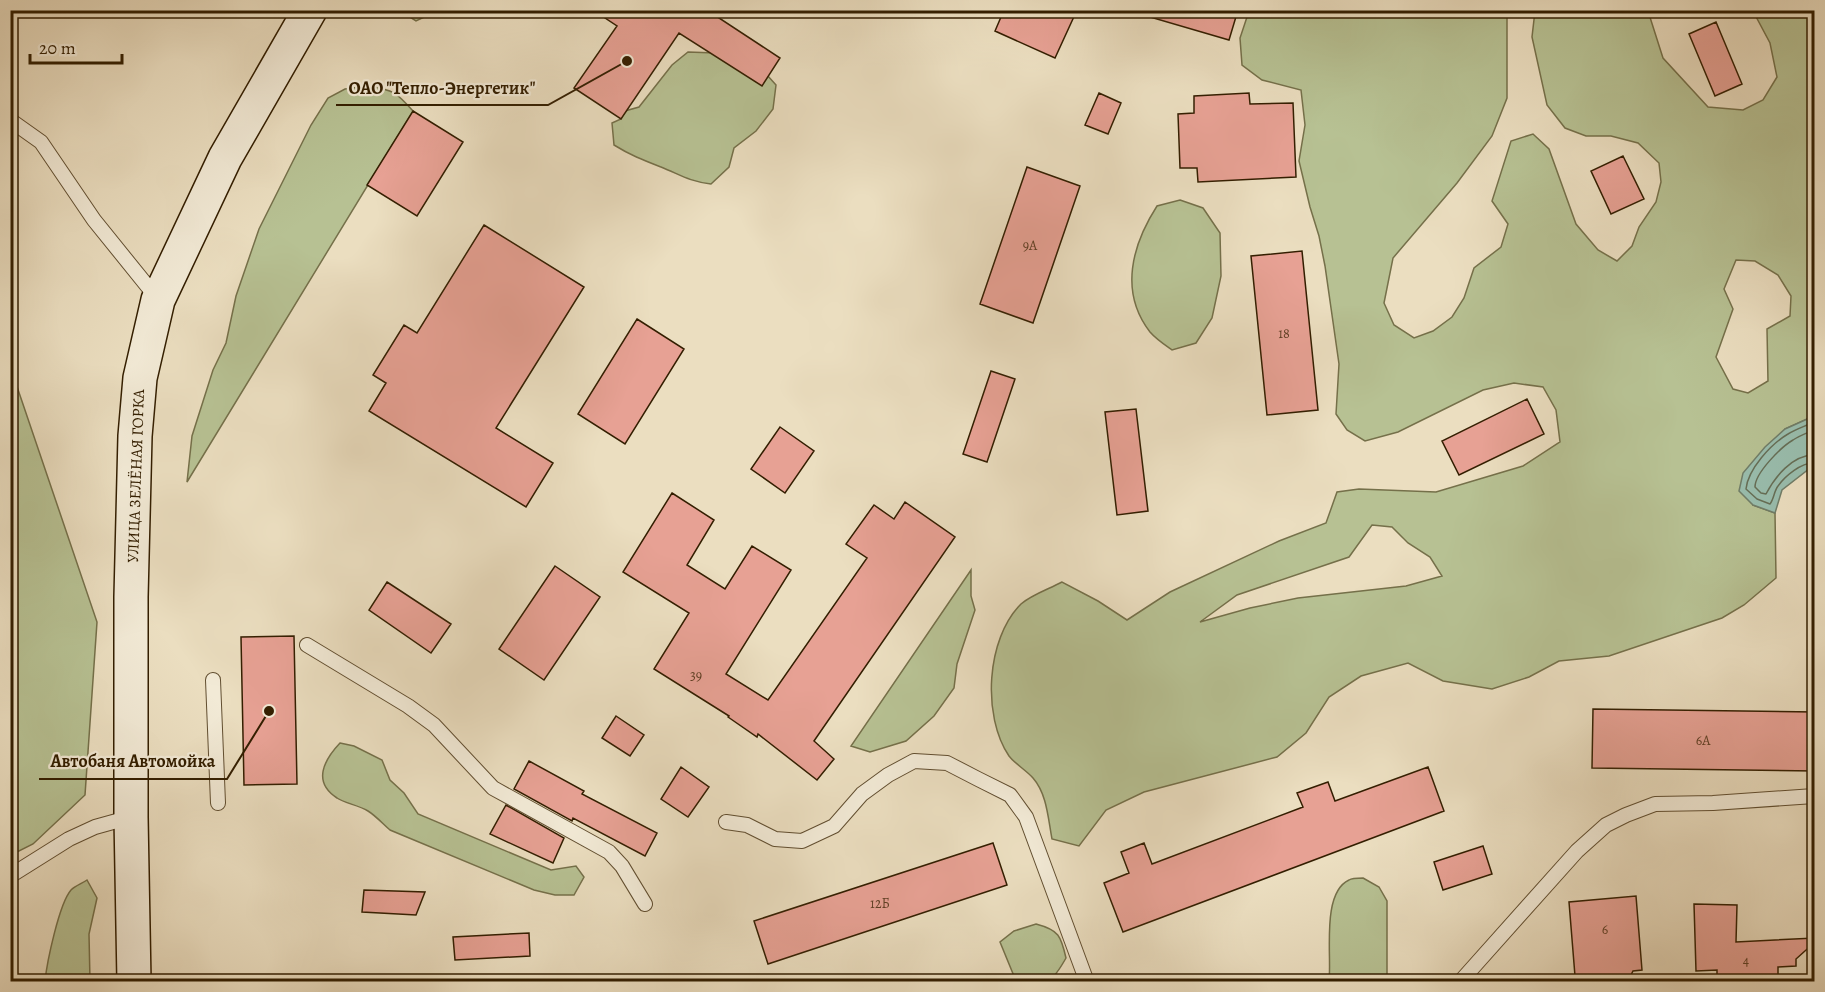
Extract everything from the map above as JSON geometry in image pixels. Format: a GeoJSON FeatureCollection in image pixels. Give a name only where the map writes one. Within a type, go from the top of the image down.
{"type":"FeatureCollection","features":[{"type":"Feature","properties":{"kind":"street","name":"УЛИЦА ЗЕЛЁНАЯ ГОРКА"},"geometry":{"type":"LineString","coordinates":[[134,981],[131,597],[135,436],[140,378],[158,300],[225,158],[304,12]]}},
{"type":"Feature","properties":{"kind":"lane"},"geometry":{"type":"LineString","coordinates":[[10,120],[41,142],[94,220],[158,300]]}},
{"type":"Feature","properties":{"kind":"lane"},"geometry":{"type":"LineString","coordinates":[[307,645],[408,706],[434,725],[493,788],[609,852],[622,866],[645,904]]}},
{"type":"Feature","properties":{"kind":"lane"},"geometry":{"type":"LineString","coordinates":[[213,680],[218,803]]}},
{"type":"Feature","properties":{"kind":"lane"},"geometry":{"type":"LineString","coordinates":[[726,822],[747,825],[775,839],[802,841],[834,826],[862,794],[888,775],[914,761],[947,764],[1010,795],[1026,817],[1087,981]]}},
{"type":"Feature","properties":{"kind":"lane"},"geometry":{"type":"LineString","coordinates":[[1460,981],[1577,851],[1593,835],[1616,820],[1655,804],[1713,803],[1815,796]]}},
{"type":"Feature","properties":{"kind":"lane"},"geometry":{"type":"LineString","coordinates":[[10,876],[69,839],[95,827],[131,817]]}},
{"type":"Feature","properties":{"kind":"shaded area"},"geometry":{"type":"Polygon","coordinates":[[[400,11],[433,11],[416,21],[400,11]]]}},
{"type":"Feature","properties":{"kind":"shaded area"},"geometry":{"type":"Polygon","coordinates":[[[1249,11],[1507,11],[1507,98],[1492,136],[1457,183],[1393,258],[1384,303],[1394,325],[1414,338],[1433,331],[1452,317],[1464,298],[1474,268],[1501,247],[1508,224],[1492,201],[1511,141],[1533,134],[1549,149],[1576,224],[1598,250],[1617,261],[1632,246],[1639,227],[1656,202],[1661,182],[1659,163],[1638,143],[1611,136],[1586,136],[1565,128],[1547,105],[1532,37],[1535,11],[1648,11],[1663,58],[1708,107],[1743,110],[1763,100],[1777,77],[1770,43],[1753,11],[1814,11],[1814,213],[1809,222],[1814,226],[1814,416],[1785,429],[1753,505],[1775,513],[1776,578],[1744,605],[1722,618],[1609,656],[1559,661],[1529,677],[1492,689],[1443,681],[1408,663],[1361,676],[1329,697],[1306,733],[1277,757],[1144,792],[1106,810],[1079,846],[1052,839],[1046,807],[1038,784],[1009,756],[1000,739],[995,720],[992,678],[995,657],[1009,619],[1021,604],[1062,582],[1127,620],[1170,592],[1279,541],[1326,523],[1337,492],[1359,489],[1436,492],[1523,466],[1560,442],[1556,410],[1543,387],[1514,383],[1483,390],[1398,432],[1365,441],[1347,430],[1336,414],[1339,364],[1325,266],[1299,161],[1305,125],[1301,90],[1262,80],[1242,65],[1240,38],[1249,11]],[[1736,260],[1724,289],[1733,309],[1716,357],[1733,389],[1748,393],[1768,381],[1767,329],[1790,316],[1791,296],[1778,275],[1755,261],[1736,260]],[[1372,525],[1349,557],[1237,595],[1200,622],[1298,598],[1406,586],[1442,576],[1430,557],[1408,543],[1392,527],[1372,525]]]}},
{"type":"Feature","properties":{"kind":"shaded area"},"geometry":{"type":"Polygon","coordinates":[[[688,52],[715,53],[759,66],[776,85],[773,109],[756,131],[734,148],[729,167],[711,184],[685,177],[614,145],[612,123],[621,119],[625,111],[639,107],[672,65],[688,52]]]}},
{"type":"Feature","properties":{"kind":"shaded area"},"geometry":{"type":"Polygon","coordinates":[[[368,86],[394,93],[413,111],[187,482],[192,436],[213,370],[226,343],[236,296],[259,229],[311,125],[328,98],[345,89],[368,86]]]}},
{"type":"Feature","properties":{"kind":"shaded area"},"geometry":{"type":"Polygon","coordinates":[[[1180,200],[1203,208],[1220,233],[1221,276],[1212,318],[1196,343],[1172,350],[1152,335],[1140,317],[1134,301],[1132,269],[1141,237],[1157,206],[1180,200]]]}},
{"type":"Feature","properties":{"kind":"shaded area"},"geometry":{"type":"Polygon","coordinates":[[[10,366],[97,622],[85,795],[33,844],[11,855],[10,366]]]}},
{"type":"Feature","properties":{"kind":"shaded area"},"geometry":{"type":"Polygon","coordinates":[[[971,570],[971,596],[975,610],[957,664],[954,688],[934,716],[906,741],[870,752],[851,746],[971,570]]]}},
{"type":"Feature","properties":{"kind":"shaded area"},"geometry":{"type":"Polygon","coordinates":[[[340,743],[354,746],[382,760],[390,780],[404,793],[418,814],[551,870],[576,866],[584,877],[574,895],[555,895],[534,890],[390,830],[368,811],[337,798],[329,792],[325,785],[323,771],[329,757],[340,743]]]}},
{"type":"Feature","properties":{"kind":"shaded area"},"geometry":{"type":"Polygon","coordinates":[[[1363,878],[1379,887],[1387,901],[1387,981],[1329,981],[1330,926],[1334,898],[1340,887],[1349,880],[1363,878]]]}},
{"type":"Feature","properties":{"kind":"shaded area"},"geometry":{"type":"Polygon","coordinates":[[[87,880],[97,898],[89,934],[90,981],[45,981],[62,907],[71,890],[87,880]]]}},
{"type":"Feature","properties":{"kind":"shaded area"},"geometry":{"type":"Polygon","coordinates":[[[1036,924],[1058,935],[1066,958],[1056,974],[1047,981],[1016,981],[1000,942],[1014,931],[1036,924]]]}},
{"type":"Feature","properties":{"kind":"shaded area"},"geometry":{"type":"Polygon","coordinates":[[[666,976],[715,981],[648,981],[666,976]]]}},
{"type":"Feature","properties":{"kind":"water"},"geometry":{"type":"Polygon","coordinates":[[[1814,416],[1814,468],[1809,469],[1782,490],[1775,513],[1753,505],[1739,491],[1743,473],[1765,447],[1785,429],[1814,416]]]}},
{"type":"Feature","properties":{"kind":"building"},"geometry":{"type":"Polygon","coordinates":[[[593,10],[707,10],[780,58],[762,86],[679,33],[621,119],[574,88],[617,26],[593,10]]]}},
{"type":"Feature","properties":{"kind":"building"},"geometry":{"type":"Polygon","coordinates":[[[1004,10],[1077,10],[1055,58],[995,31],[1004,10]]]}},
{"type":"Feature","properties":{"kind":"building"},"geometry":{"type":"Polygon","coordinates":[[[1151,10],[1238,10],[1229,40],[1150,17],[1151,10]]]}},
{"type":"Feature","properties":{"kind":"building"},"geometry":{"type":"Polygon","coordinates":[[[1716,22],[1742,84],[1715,96],[1689,34],[1716,22]]]}},
{"type":"Feature","properties":{"kind":"building"},"geometry":{"type":"Polygon","coordinates":[[[1099,93],[1121,103],[1108,134],[1085,125],[1099,93]]]}},
{"type":"Feature","properties":{"kind":"building"},"geometry":{"type":"Polygon","coordinates":[[[1249,93],[1250,104],[1293,103],[1296,177],[1198,182],[1197,168],[1180,168],[1178,114],[1194,113],[1194,96],[1249,93]]]}},
{"type":"Feature","properties":{"kind":"building"},"geometry":{"type":"Polygon","coordinates":[[[413,111],[463,142],[417,216],[367,185],[413,111]]]}},
{"type":"Feature","properties":{"kind":"building"},"geometry":{"type":"Polygon","coordinates":[[[1623,156],[1644,199],[1611,214],[1591,171],[1623,156]]]}},
{"type":"Feature","properties":{"kind":"building"},"geometry":{"type":"Polygon","coordinates":[[[1027,167],[1080,186],[1033,323],[980,304],[1027,167]]]}},
{"type":"Feature","properties":{"kind":"building"},"geometry":{"type":"Polygon","coordinates":[[[484,225],[584,287],[496,428],[553,463],[526,507],[369,411],[386,383],[373,375],[404,325],[417,333],[484,225]]]}},
{"type":"Feature","properties":{"kind":"building"},"geometry":{"type":"Polygon","coordinates":[[[1302,251],[1318,410],[1267,415],[1251,256],[1302,251]]]}},
{"type":"Feature","properties":{"kind":"building"},"geometry":{"type":"Polygon","coordinates":[[[637,319],[684,349],[625,444],[578,414],[637,319]]]}},
{"type":"Feature","properties":{"kind":"building"},"geometry":{"type":"Polygon","coordinates":[[[991,371],[1015,379],[987,462],[963,454],[991,371]]]}},
{"type":"Feature","properties":{"kind":"building"},"geometry":{"type":"Polygon","coordinates":[[[1527,399],[1544,434],[1459,475],[1442,441],[1527,399]]]}},
{"type":"Feature","properties":{"kind":"building"},"geometry":{"type":"Polygon","coordinates":[[[1136,409],[1148,511],[1117,515],[1105,412],[1136,409]]]}},
{"type":"Feature","properties":{"kind":"building"},"geometry":{"type":"Polygon","coordinates":[[[780,427],[814,451],[785,493],[751,469],[780,427]]]}},
{"type":"Feature","properties":{"kind":"building"},"geometry":{"type":"Polygon","coordinates":[[[672,493],[714,520],[687,565],[725,589],[752,546],[791,570],[726,674],[768,700],[867,558],[846,544],[874,505],[894,519],[905,502],[955,537],[814,741],[834,759],[817,780],[758,734],[757,737],[729,716],[654,669],[689,613],[623,572],[672,493]]]}},
{"type":"Feature","properties":{"kind":"building"},"geometry":{"type":"Polygon","coordinates":[[[555,566],[600,597],[544,680],[499,649],[555,566]]]}},
{"type":"Feature","properties":{"kind":"building"},"geometry":{"type":"Polygon","coordinates":[[[387,582],[451,624],[431,653],[369,610],[387,582]]]}},
{"type":"Feature","properties":{"kind":"building"},"geometry":{"type":"Polygon","coordinates":[[[294,636],[297,784],[244,785],[241,637],[294,636]]]}},
{"type":"Feature","properties":{"kind":"building"},"geometry":{"type":"Polygon","coordinates":[[[1593,709],[1815,712],[1815,771],[1592,768],[1593,709]]]}},
{"type":"Feature","properties":{"kind":"building"},"geometry":{"type":"Polygon","coordinates":[[[616,716],[644,735],[630,756],[602,738],[616,716]]]}},
{"type":"Feature","properties":{"kind":"building"},"geometry":{"type":"Polygon","coordinates":[[[529,761],[584,791],[582,794],[657,833],[645,856],[573,818],[572,821],[514,789],[529,761]]]}},
{"type":"Feature","properties":{"kind":"building"},"geometry":{"type":"Polygon","coordinates":[[[681,767],[709,787],[688,817],[661,799],[681,767]]]}},
{"type":"Feature","properties":{"kind":"building"},"geometry":{"type":"Polygon","coordinates":[[[1428,767],[1444,811],[1123,932],[1104,883],[1129,873],[1121,852],[1144,843],[1152,864],[1303,807],[1297,793],[1328,782],[1335,801],[1428,767]]]}},
{"type":"Feature","properties":{"kind":"building"},"geometry":{"type":"Polygon","coordinates":[[[506,805],[564,838],[553,863],[490,834],[506,805]]]}},
{"type":"Feature","properties":{"kind":"building"},"geometry":{"type":"Polygon","coordinates":[[[993,843],[1007,885],[768,964],[754,921],[993,843]]]}},
{"type":"Feature","properties":{"kind":"building"},"geometry":{"type":"Polygon","coordinates":[[[1483,846],[1492,874],[1443,890],[1434,862],[1483,846]]]}},
{"type":"Feature","properties":{"kind":"building"},"geometry":{"type":"Polygon","coordinates":[[[364,890],[425,892],[416,915],[362,912],[364,890]]]}},
{"type":"Feature","properties":{"kind":"building"},"geometry":{"type":"Polygon","coordinates":[[[1636,896],[1642,970],[1633,971],[1628,981],[1588,981],[1585,976],[1575,976],[1569,902],[1636,896]]]}},
{"type":"Feature","properties":{"kind":"building"},"geometry":{"type":"Polygon","coordinates":[[[1694,904],[1737,905],[1736,942],[1815,938],[1815,942],[1796,959],[1796,966],[1778,967],[1778,981],[1717,981],[1717,970],[1696,971],[1694,904]]]}},
{"type":"Feature","properties":{"kind":"building"},"geometry":{"type":"Polygon","coordinates":[[[529,933],[530,956],[455,960],[453,937],[529,933]]]}},
{"type":"Feature","properties":{"kind":"place","name":"ОАО \"Тепло-Энергетик\""},"geometry":{"type":"Point","coordinates":[627,61]}},
{"type":"Feature","properties":{"kind":"place","name":"Автобаня Автомойка"},"geometry":{"type":"Point","coordinates":[269,711]}}]}
